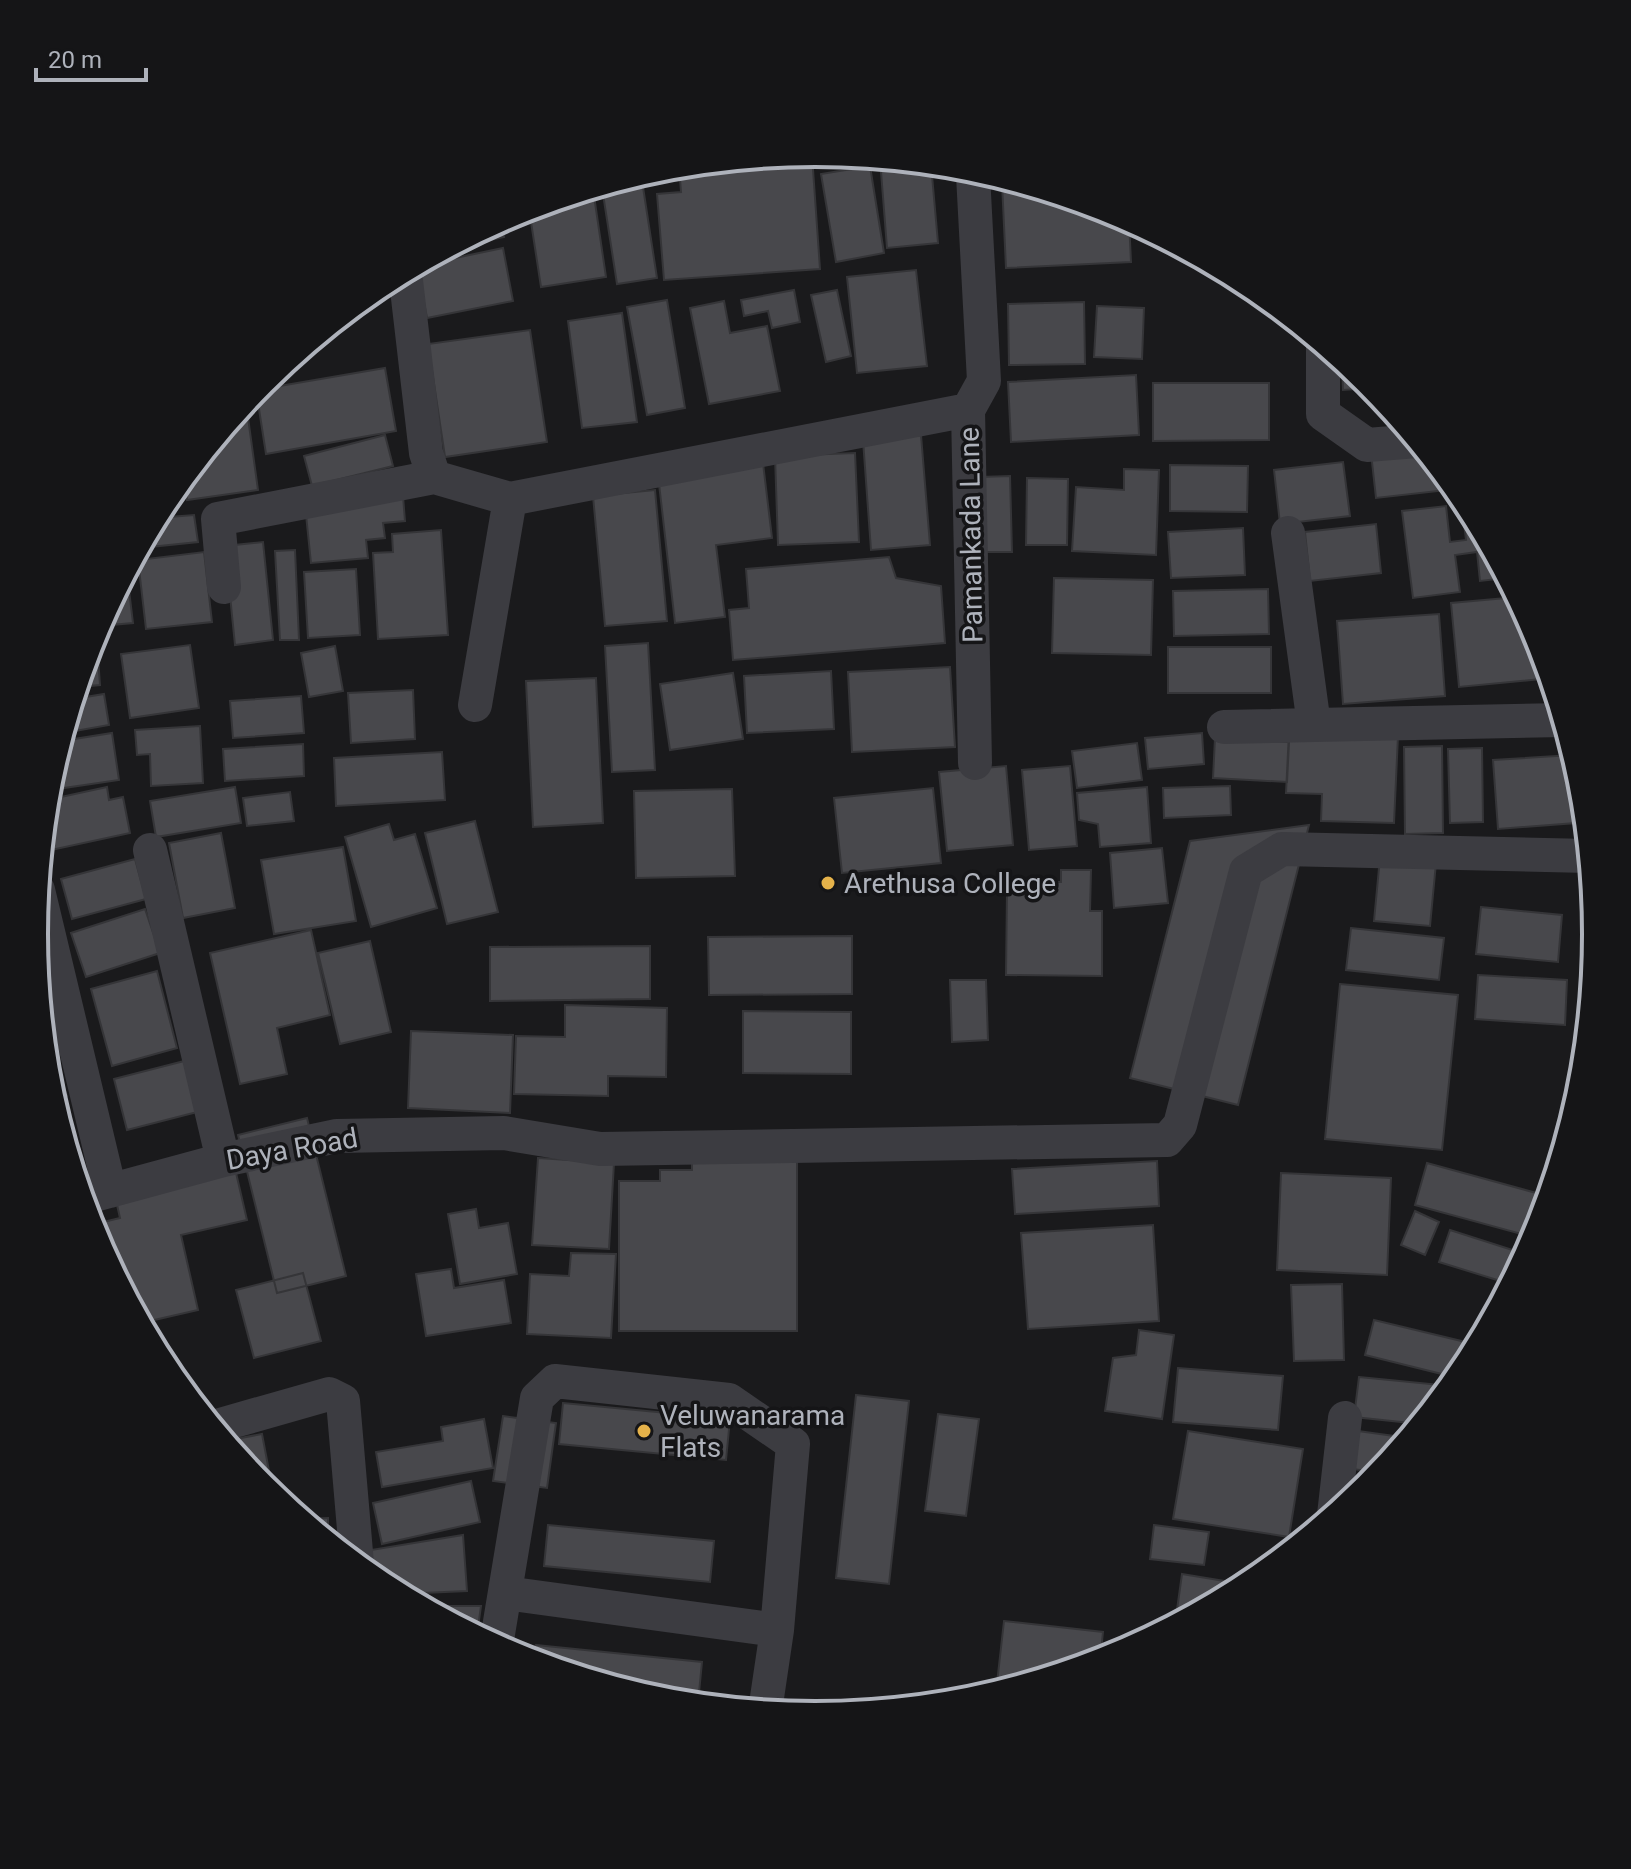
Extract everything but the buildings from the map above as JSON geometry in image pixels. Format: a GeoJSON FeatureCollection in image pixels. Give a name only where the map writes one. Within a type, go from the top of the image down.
{"type":"FeatureCollection","features":[{"type":"Feature","properties":{"kind":"street","name":"Pamankada Lane"},"geometry":{"type":"LineString","coordinates":[[973,184],[984,381],[968,410],[975,763]]}},
{"type":"Feature","properties":{"kind":"street"},"geometry":{"type":"LineString","coordinates":[[407,285],[426,453],[434,477]]}},
{"type":"Feature","properties":{"kind":"street"},"geometry":{"type":"LineString","coordinates":[[1323,358],[1323,414],[1367,445],[1404,442]]}},
{"type":"Feature","properties":{"kind":"street"},"geometry":{"type":"LineString","coordinates":[[224,587],[218,519],[434,477],[510,499],[968,410]]}},
{"type":"Feature","properties":{"kind":"street"},"geometry":{"type":"LineString","coordinates":[[475,705],[510,499]]}},
{"type":"Feature","properties":{"kind":"street"},"geometry":{"type":"LineString","coordinates":[[1288,533],[1314,725]]}},
{"type":"Feature","properties":{"kind":"street"},"geometry":{"type":"LineString","coordinates":[[1224,727],[1552,720]]}},
{"type":"Feature","properties":{"kind":"street","name":"Daya Road"},"geometry":{"type":"LineString","coordinates":[[96,1194],[223,1160],[337,1136],[504,1133],[600,1149],[1167,1140],[1180,1125],[1246,871],[1282,849],[1578,856]]}},
{"type":"Feature","properties":{"kind":"street"},"geometry":{"type":"LineString","coordinates":[[150,850],[223,1160]]}},
{"type":"Feature","properties":{"kind":"street"},"geometry":{"type":"LineString","coordinates":[[48,945],[96,1194]]}},
{"type":"Feature","properties":{"kind":"street"},"geometry":{"type":"LineString","coordinates":[[498,1633],[537,1398],[555,1381],[729,1400],[793,1444],[777,1630],[767,1700]]}},
{"type":"Feature","properties":{"kind":"street"},"geometry":{"type":"LineString","coordinates":[[224,1424],[329,1394],[343,1401],[356,1549]]}},
{"type":"Feature","properties":{"kind":"street"},"geometry":{"type":"LineString","coordinates":[[1336,1499],[1345,1418]]}},
{"type":"Feature","properties":{"kind":"street"},"geometry":{"type":"LineString","coordinates":[[505,1593],[777,1630]]}},
{"type":"Feature","properties":{"kind":"place","name":"Arethusa College"},"geometry":{"type":"Point","coordinates":[828,883]}},
{"type":"Feature","properties":{"kind":"place","name":"Veluwanarama Flats"},"geometry":{"type":"Point","coordinates":[644,1431]}}]}
